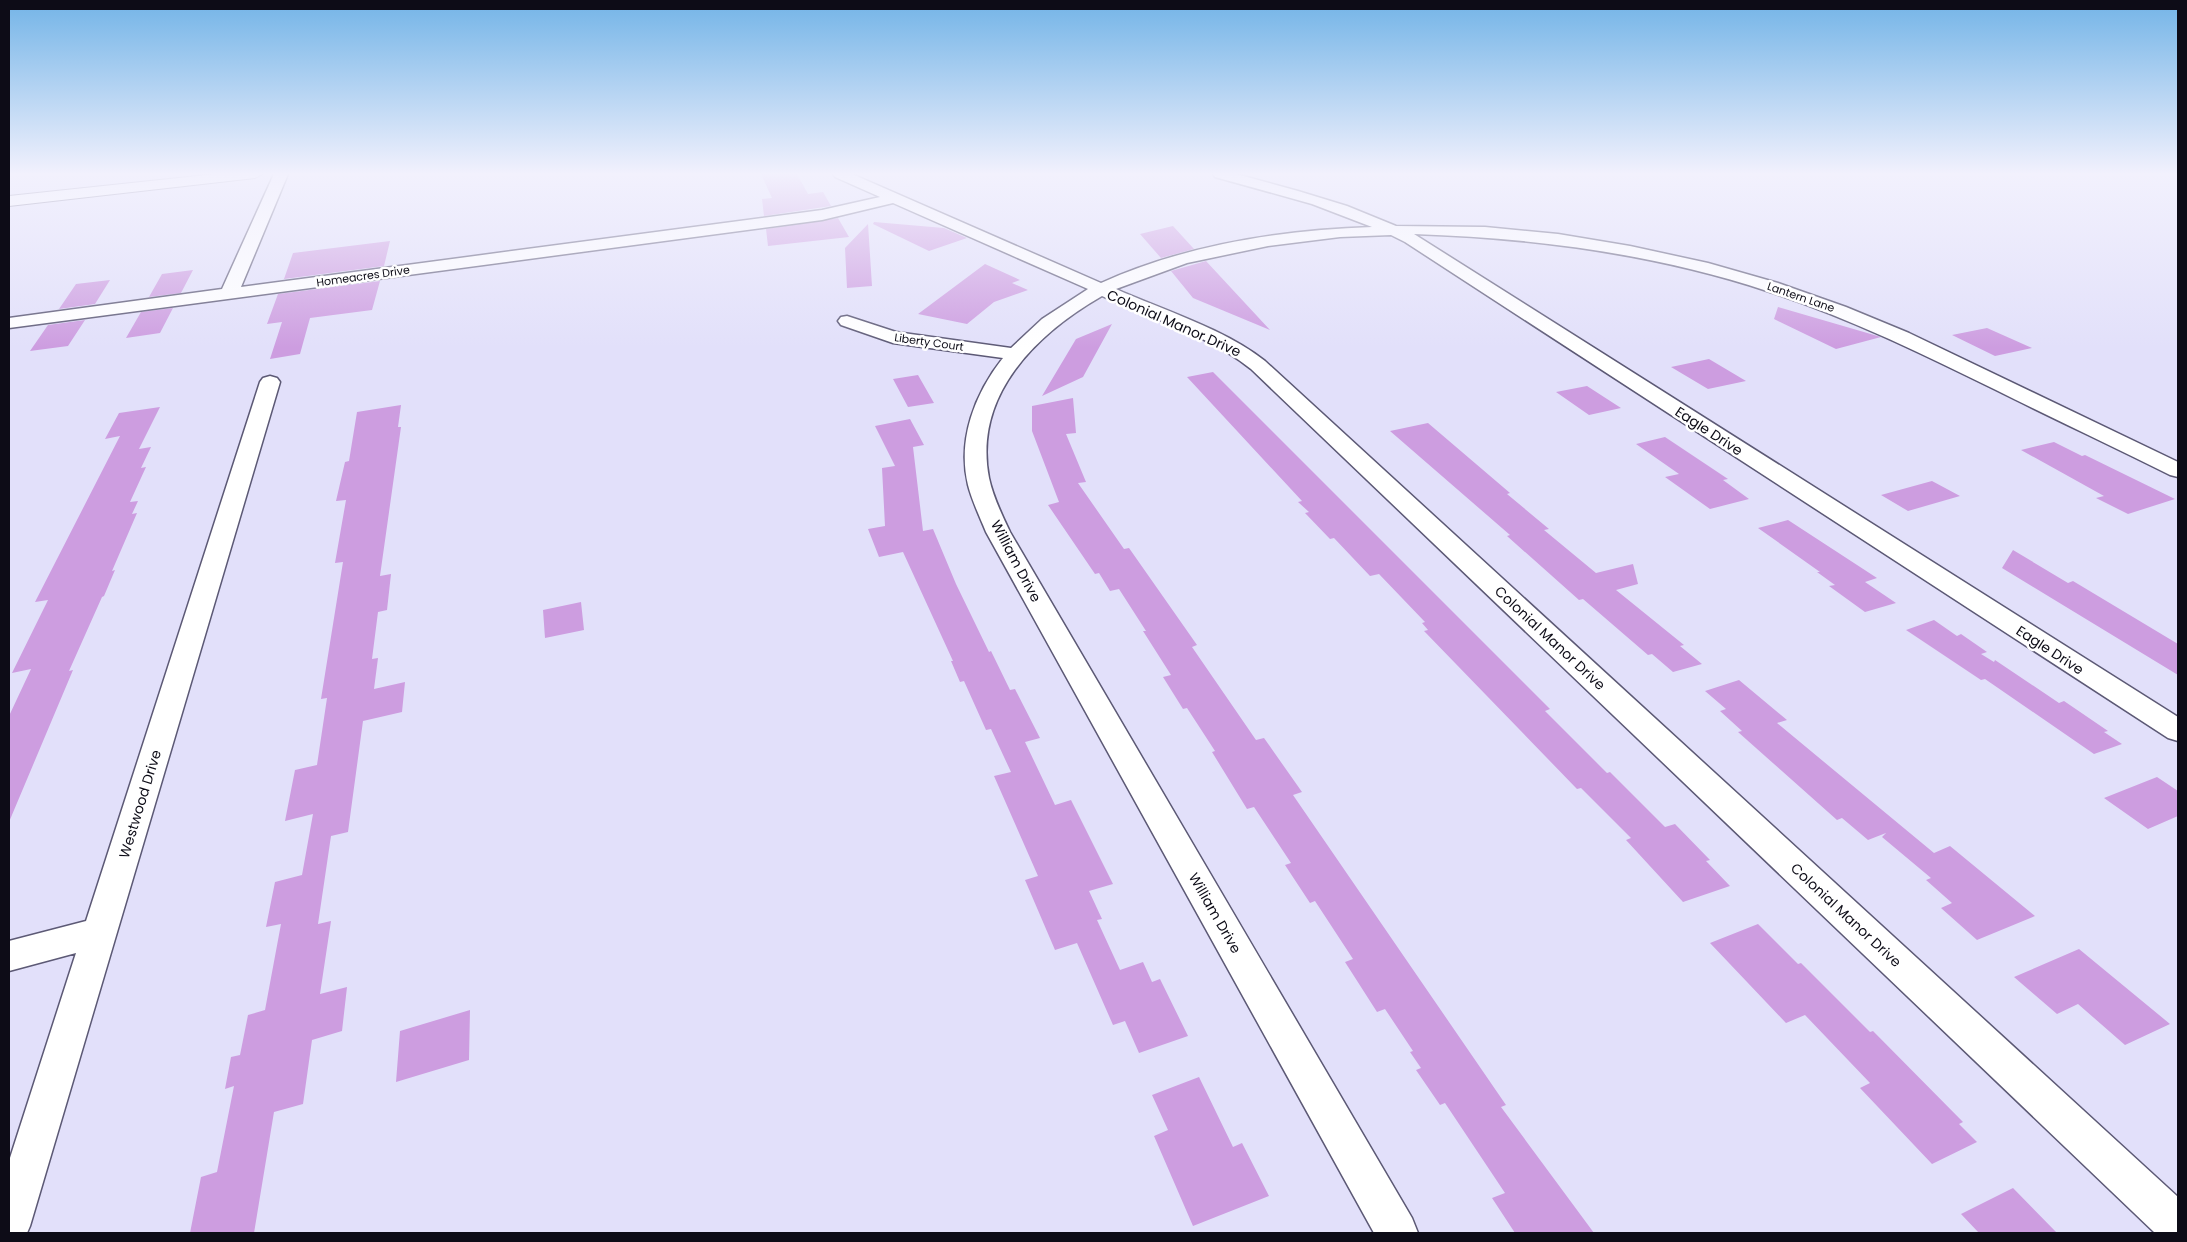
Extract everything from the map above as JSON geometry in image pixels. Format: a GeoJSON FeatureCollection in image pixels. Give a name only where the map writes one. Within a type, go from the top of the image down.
{"type":"FeatureCollection","features":[{"type":"Feature","properties":{"kind":"street"},"geometry":{"type":"LineString","coordinates":[[229,294],[256,232]]}},
{"type":"Feature","properties":{"kind":"street","name":"Homeacres Drive"},"geometry":{"type":"LineString","coordinates":[[9,323],[695,232]]}},
{"type":"Feature","properties":{"kind":"street","name":"Colonial Manor Drive"},"geometry":{"type":"LineString","coordinates":[[970,232],[1224,343],[1243,353],[1258,365],[2178,1226]]}},
{"type":"Feature","properties":{"kind":"street","name":"William Drive"},"geometry":{"type":"LineString","coordinates":[[1355,232],[1239,246],[1158,266],[1100,290],[1051,320],[1014,354],[993,382],[982,412],[977,442],[977,473],[998,532],[1397,1233]]}},
{"type":"Feature","properties":{"kind":"street","name":"Eagle Drive"},"geometry":{"type":"LineString","coordinates":[[1397,232],[1429,250],[2178,732]]}},
{"type":"Feature","properties":{"kind":"street","name":"Lantern Lane"},"geometry":{"type":"LineString","coordinates":[[1453,232],[1551,239],[1668,259],[1741,278],[1822,304],[1879,327],[2178,470]]}},
{"type":"Feature","properties":{"kind":"street","name":"Liberty Court"},"geometry":{"type":"LineString","coordinates":[[847,321],[892,337],[1014,354]]}},
{"type":"Feature","properties":{"kind":"street","name":"Westwood Drive"},"geometry":{"type":"LineString","coordinates":[[9,1226],[270,382]]}},
{"type":"Feature","properties":{"kind":"street"},"geometry":{"type":"LineString","coordinates":[[9,956],[101,932]]}},
{"type":"Feature","properties":{"kind":"building"},"geometry":{"type":"Polygon","coordinates":[[[766,232],[846,232],[849,237],[768,246],[766,232]]]}},
{"type":"Feature","properties":{"kind":"building"},"geometry":{"type":"Polygon","coordinates":[[[860,232],[869,232],[872,286],[847,288],[845,248],[860,232]]]}},
{"type":"Feature","properties":{"kind":"building"},"geometry":{"type":"Polygon","coordinates":[[[890,232],[953,232],[967,238],[929,251],[890,232]]]}},
{"type":"Feature","properties":{"kind":"building"},"geometry":{"type":"Polygon","coordinates":[[[1148,232],[1178,232],[1194,249],[1161,258],[1140,234],[1148,232]]]}},
{"type":"Feature","properties":{"kind":"building"},"geometry":{"type":"Polygon","coordinates":[[[390,241],[384,266],[284,279],[293,253],[390,241]]]}},
{"type":"Feature","properties":{"kind":"building"},"geometry":{"type":"Polygon","coordinates":[[[1206,261],[1270,330],[1193,298],[1171,271],[1206,261]]]}},
{"type":"Feature","properties":{"kind":"building"},"geometry":{"type":"Polygon","coordinates":[[[985,264],[1020,280],[1012,283],[1028,290],[994,302],[967,324],[918,314],[985,264]]]}},
{"type":"Feature","properties":{"kind":"building"},"geometry":{"type":"Polygon","coordinates":[[[193,270],[181,293],[149,297],[162,274],[193,270]]]}},
{"type":"Feature","properties":{"kind":"building"},"geometry":{"type":"Polygon","coordinates":[[[110,280],[95,304],[59,309],[76,284],[110,280]]]}},
{"type":"Feature","properties":{"kind":"building"},"geometry":{"type":"Polygon","coordinates":[[[380,281],[372,310],[310,318],[300,354],[270,359],[282,322],[267,324],[278,294],[380,281]]]}},
{"type":"Feature","properties":{"kind":"building"},"geometry":{"type":"Polygon","coordinates":[[[1778,307],[1881,337],[1836,349],[1774,319],[1778,307]]]}},
{"type":"Feature","properties":{"kind":"building"},"geometry":{"type":"Polygon","coordinates":[[[173,308],[160,333],[126,338],[141,312],[173,308]]]}},
{"type":"Feature","properties":{"kind":"building"},"geometry":{"type":"Polygon","coordinates":[[[85,320],[68,346],[30,351],[48,325],[85,320]]]}},
{"type":"Feature","properties":{"kind":"building"},"geometry":{"type":"Polygon","coordinates":[[[1112,324],[1083,377],[1042,396],[1076,339],[1112,324]]]}},
{"type":"Feature","properties":{"kind":"building"},"geometry":{"type":"Polygon","coordinates":[[[1987,328],[2032,348],[1995,356],[1952,335],[1987,328]]]}},
{"type":"Feature","properties":{"kind":"building"},"geometry":{"type":"Polygon","coordinates":[[[1709,359],[1746,381],[1708,389],[1671,367],[1709,359]]]}},
{"type":"Feature","properties":{"kind":"building"},"geometry":{"type":"Polygon","coordinates":[[[1213,372],[1550,709],[1545,711],[1607,773],[1610,772],[1665,827],[1675,824],[1710,860],[1706,861],[1730,886],[1683,902],[1626,840],[1631,838],[1581,788],[1577,789],[1424,631],[1428,630],[1422,623],[1425,622],[1379,574],[1370,576],[1334,538],[1330,539],[1305,513],[1309,512],[1298,502],[1302,501],[1187,377],[1213,372]]]}},
{"type":"Feature","properties":{"kind":"building"},"geometry":{"type":"Polygon","coordinates":[[[918,375],[934,403],[908,407],[893,379],[918,375]]]}},
{"type":"Feature","properties":{"kind":"building"},"geometry":{"type":"Polygon","coordinates":[[[1587,386],[1621,408],[1589,415],[1556,392],[1587,386]]]}},
{"type":"Feature","properties":{"kind":"building"},"geometry":{"type":"Polygon","coordinates":[[[1073,398],[1076,433],[1066,434],[1086,482],[1078,483],[1124,549],[1129,548],[1197,645],[1192,647],[1256,740],[1264,738],[1302,792],[1293,795],[1506,1105],[1501,1107],[1594,1233],[1515,1233],[1492,1198],[1505,1193],[1445,1103],[1440,1105],[1416,1070],[1421,1068],[1410,1052],[1413,1051],[1385,1009],[1377,1012],[1345,962],[1353,959],[1315,901],[1310,903],[1285,865],[1291,863],[1254,807],[1247,809],[1212,752],[1215,751],[1187,708],[1183,709],[1163,677],[1171,675],[1143,631],[1146,631],[1119,589],[1110,591],[1099,573],[1095,574],[1048,505],[1059,502],[1032,431],[1032,406],[1073,398]]]}},
{"type":"Feature","properties":{"kind":"building"},"geometry":{"type":"Polygon","coordinates":[[[401,405],[398,427],[401,427],[380,576],[391,574],[387,610],[378,612],[372,659],[378,658],[374,689],[405,682],[402,712],[363,721],[348,832],[331,836],[318,924],[331,921],[320,994],[347,987],[342,1031],[312,1040],[303,1104],[274,1112],[254,1233],[190,1233],[201,1177],[217,1172],[234,1086],[225,1089],[231,1057],[240,1055],[248,1015],[265,1010],[281,924],[266,927],[275,882],[302,875],[313,814],[285,821],[295,770],[317,765],[327,698],[321,699],[343,562],[335,563],[346,500],[336,501],[345,462],[349,461],[357,412],[401,405]]]}},
{"type":"Feature","properties":{"kind":"building"},"geometry":{"type":"Polygon","coordinates":[[[160,407],[139,449],[151,447],[141,468],[146,467],[130,502],[138,501],[132,514],[137,513],[112,571],[115,570],[104,596],[69,671],[73,670],[9,822],[9,716],[31,669],[12,673],[48,600],[35,602],[120,436],[105,439],[119,413],[160,407]]]}},
{"type":"Feature","properties":{"kind":"building"},"geometry":{"type":"Polygon","coordinates":[[[910,419],[924,445],[913,447],[923,531],[933,529],[956,584],[989,652],[991,651],[1010,690],[1015,689],[1040,738],[1025,742],[1055,805],[1071,800],[1113,884],[1089,891],[1102,919],[1097,920],[1120,970],[1143,962],[1152,982],[1160,979],[1188,1036],[1139,1053],[1125,1021],[1113,1025],[1077,943],[1055,950],[1025,880],[1038,876],[994,776],[1011,772],[991,729],[986,730],[964,681],[960,682],[951,661],[953,661],[903,552],[879,557],[868,529],[885,526],[882,468],[895,466],[875,426],[910,419]]]}},
{"type":"Feature","properties":{"kind":"building"},"geometry":{"type":"Polygon","coordinates":[[[1428,423],[1549,529],[1544,530],[1596,573],[1633,564],[1638,584],[1616,590],[1684,645],[1680,646],[1702,664],[1673,672],[1652,654],[1648,655],[1583,599],[1579,600],[1507,536],[1510,535],[1390,431],[1428,423]]]}},
{"type":"Feature","properties":{"kind":"building"},"geometry":{"type":"Polygon","coordinates":[[[1665,437],[1728,479],[1723,480],[1749,499],[1710,509],[1665,477],[1679,474],[1636,444],[1665,437]]]}},
{"type":"Feature","properties":{"kind":"building"},"geometry":{"type":"Polygon","coordinates":[[[2054,442],[2175,499],[2128,514],[2096,498],[2104,496],[2021,450],[2054,442]]]}},
{"type":"Feature","properties":{"kind":"building"},"geometry":{"type":"Polygon","coordinates":[[[1932,481],[1960,496],[1908,511],[1881,495],[1932,481]]]}},
{"type":"Feature","properties":{"kind":"building"},"geometry":{"type":"Polygon","coordinates":[[[1788,520],[1877,578],[1865,582],[1896,603],[1865,612],[1829,586],[1835,585],[1817,572],[1820,572],[1758,528],[1788,520]]]}},
{"type":"Feature","properties":{"kind":"building"},"geometry":{"type":"Polygon","coordinates":[[[2013,550],[2068,583],[2073,581],[2178,644],[2178,675],[2002,568],[2013,550]]]}},
{"type":"Feature","properties":{"kind":"building"},"geometry":{"type":"Polygon","coordinates":[[[581,602],[584,630],[545,638],[543,610],[581,602]]]}},
{"type":"Feature","properties":{"kind":"building"},"geometry":{"type":"Polygon","coordinates":[[[1934,620],[1957,636],[1961,634],[1987,652],[1981,654],[1994,662],[1995,660],[2059,703],[2064,701],[2108,731],[2104,732],[2122,744],[2094,754],[1985,679],[1981,680],[1906,630],[1934,620]]]}},
{"type":"Feature","properties":{"kind":"building"},"geometry":{"type":"Polygon","coordinates":[[[1739,680],[1787,720],[1777,723],[1934,853],[1950,846],[2035,916],[1977,940],[1941,908],[1952,903],[1926,880],[1931,878],[1882,837],[1886,833],[1868,840],[1842,818],[1837,820],[1738,732],[1742,731],[1720,711],[1726,709],[1705,691],[1739,680]]]}},
{"type":"Feature","properties":{"kind":"building"},"geometry":{"type":"Polygon","coordinates":[[[2157,777],[2178,791],[2178,816],[2148,829],[2104,798],[2157,777]]]}},
{"type":"Feature","properties":{"kind":"building"},"geometry":{"type":"Polygon","coordinates":[[[1758,924],[1798,964],[1801,963],[1870,1032],[1873,1031],[1963,1122],[1959,1124],[1977,1142],[1932,1164],[1860,1088],[1870,1083],[1805,1015],[1786,1023],[1710,943],[1758,924]]]}},
{"type":"Feature","properties":{"kind":"building"},"geometry":{"type":"Polygon","coordinates":[[[2079,949],[2170,1024],[2125,1045],[2078,1004],[2057,1014],[2014,977],[2079,949]]]}},
{"type":"Feature","properties":{"kind":"building"},"geometry":{"type":"Polygon","coordinates":[[[470,1010],[469,1060],[396,1082],[400,1031],[470,1010]]]}},
{"type":"Feature","properties":{"kind":"building"},"geometry":{"type":"Polygon","coordinates":[[[1199,1077],[1233,1147],[1242,1143],[1269,1196],[1193,1226],[1154,1136],[1168,1130],[1152,1095],[1199,1077]]]}},
{"type":"Feature","properties":{"kind":"building"},"geometry":{"type":"Polygon","coordinates":[[[2013,1188],[2057,1233],[1979,1233],[1961,1214],[2013,1188]]]}}]}
